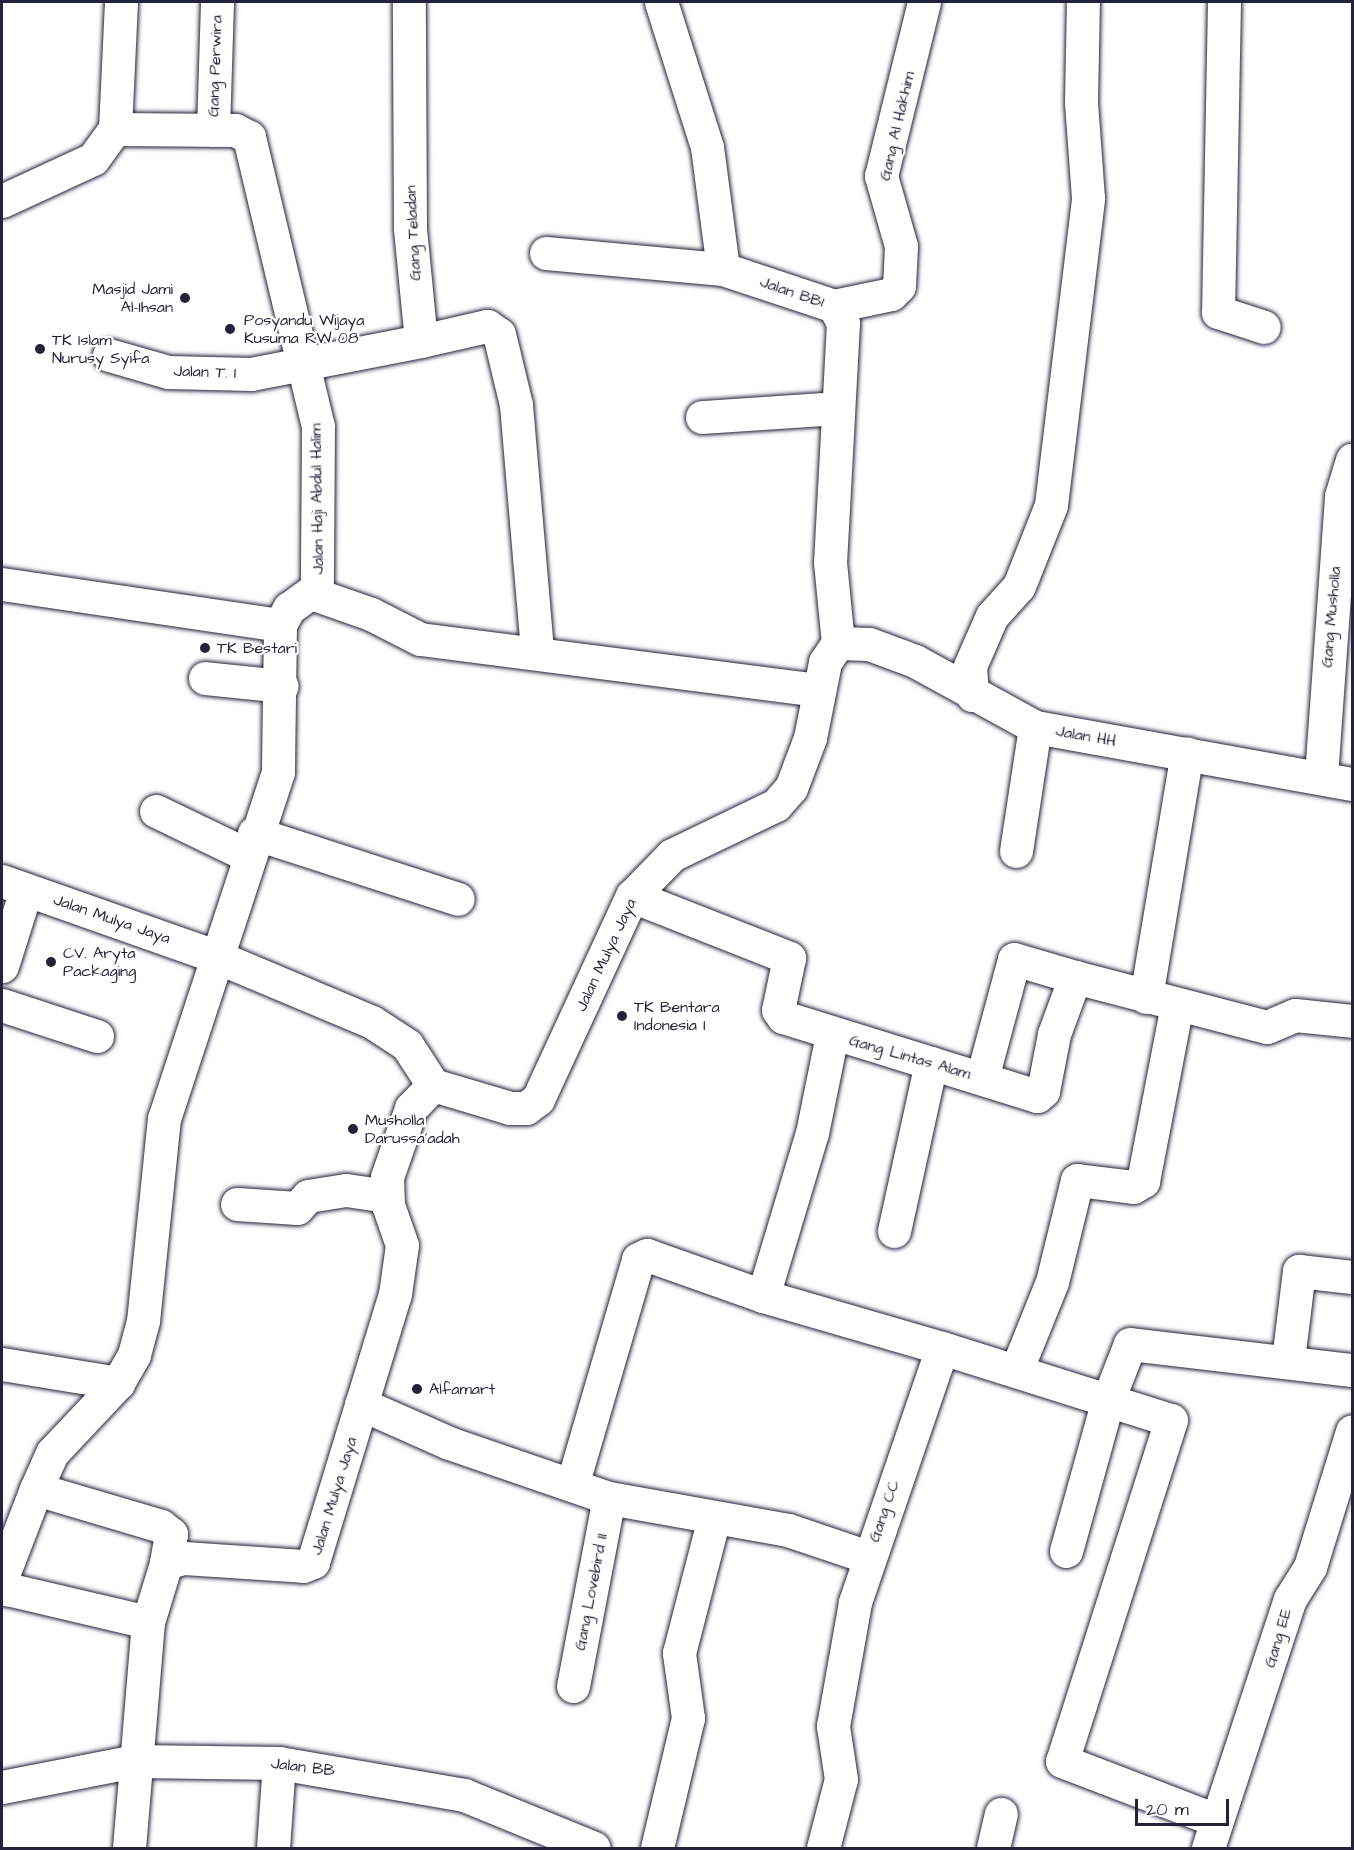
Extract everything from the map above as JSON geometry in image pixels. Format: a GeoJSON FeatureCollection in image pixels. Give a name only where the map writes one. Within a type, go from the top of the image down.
{"type":"FeatureCollection","features":[{"type":"Feature","properties":{"kind":"street"},"geometry":{"type":"LineString","coordinates":[[2,201],[34,191],[93,159],[115,129],[121,2]]}},
{"type":"Feature","properties":{"kind":"street","name":"Gang Perwira"},"geometry":{"type":"LineString","coordinates":[[217,2],[227,131]]}},
{"type":"Feature","properties":{"kind":"street","name":"Gang Teladan"},"geometry":{"type":"LineString","coordinates":[[409,2],[410,228],[421,341]]}},
{"type":"Feature","properties":{"kind":"street"},"geometry":{"type":"LineString","coordinates":[[661,2],[707,147],[723,269]]}},
{"type":"Feature","properties":{"kind":"street","name":"Gang Al Hakhim"},"geometry":{"type":"LineString","coordinates":[[834,306],[891,294],[899,285],[901,246],[881,176],[924,2]]}},
{"type":"Feature","properties":{"kind":"street"},"geometry":{"type":"LineString","coordinates":[[972,695],[970,666],[992,616],[1020,586],[1051,505],[1088,198],[1081,103],[1083,2]]}},
{"type":"Feature","properties":{"kind":"street"},"geometry":{"type":"LineString","coordinates":[[1224,2],[1218,312],[1264,327]]}},
{"type":"Feature","properties":{"kind":"street"},"geometry":{"type":"LineString","coordinates":[[115,129],[227,131]]}},
{"type":"Feature","properties":{"kind":"street","name":"Jalan Haji Abdul Halim"},"geometry":{"type":"LineString","coordinates":[[227,131],[258,164],[318,426],[314,594],[289,608],[280,625]]}},
{"type":"Feature","properties":{"kind":"street","name":"Jalan BB1"},"geometry":{"type":"LineString","coordinates":[[546,253],[723,269],[834,306],[843,323],[830,562],[838,644]]}},
{"type":"Feature","properties":{"kind":"street"},"geometry":{"type":"LineString","coordinates":[[303,365],[487,326],[499,334],[516,405],[537,651]]}},
{"type":"Feature","properties":{"kind":"street","name":"Jalan T. I"},"geometry":{"type":"LineString","coordinates":[[109,354],[200,375],[303,365]]}},
{"type":"Feature","properties":{"kind":"street"},"geometry":{"type":"LineString","coordinates":[[702,417],[837,408]]}},
{"type":"Feature","properties":{"kind":"street","name":"Gang Musholla"},"geometry":{"type":"LineString","coordinates":[[1321,776],[1341,496],[1353,460]]}},
{"type":"Feature","properties":{"kind":"street"},"geometry":{"type":"LineString","coordinates":[[2,584],[280,625],[282,686],[278,772],[251,844],[164,1118],[142,1321],[134,1355],[118,1383],[63,1438],[36,1489],[3,1575],[4,1596],[148,1622]]}},
{"type":"Feature","properties":{"kind":"street"},"geometry":{"type":"LineString","coordinates":[[314,594],[371,614],[420,639],[537,651],[816,690]]}},
{"type":"Feature","properties":{"kind":"street","name":"Jalan HH"},"geometry":{"type":"LineString","coordinates":[[838,644],[855,641],[891,650],[1035,727],[1321,776],[1353,784]]}},
{"type":"Feature","properties":{"kind":"street","name":"Jalan Mulya Jaya"},"geometry":{"type":"LineString","coordinates":[[14,885],[215,956],[372,1022],[406,1045],[433,1085],[510,1108],[526,1108],[538,1099],[632,896],[672,855],[776,805],[791,788],[810,738],[816,690],[838,644]]}},
{"type":"Feature","properties":{"kind":"street"},"geometry":{"type":"LineString","coordinates":[[205,678],[282,686]]}},
{"type":"Feature","properties":{"kind":"street"},"geometry":{"type":"LineString","coordinates":[[1016,851],[1035,727]]}},
{"type":"Feature","properties":{"kind":"street"},"geometry":{"type":"LineString","coordinates":[[1016,1371],[1052,1282],[1077,1180],[1133,1187],[1143,1181],[1187,753]]}},
{"type":"Feature","properties":{"kind":"street"},"geometry":{"type":"LineString","coordinates":[[156,811],[251,844],[458,898]]}},
{"type":"Feature","properties":{"kind":"street"},"geometry":{"type":"LineString","coordinates":[[2,966],[14,885]]}},
{"type":"Feature","properties":{"kind":"street","name":"Gang Lintas Alam"},"geometry":{"type":"LineString","coordinates":[[632,896],[789,958],[780,1015],[832,1035],[1042,1094],[1054,1034],[1075,977]]}},
{"type":"Feature","properties":{"kind":"street"},"geometry":{"type":"LineString","coordinates":[[982,1078],[1014,959],[1273,1028],[1295,1015],[1353,1021]]}},
{"type":"Feature","properties":{"kind":"street"},"geometry":{"type":"LineString","coordinates":[[2,1005],[97,1036]]}},
{"type":"Feature","properties":{"kind":"street"},"geometry":{"type":"LineString","coordinates":[[763,1296],[812,1133],[832,1035]]}},
{"type":"Feature","properties":{"kind":"street"},"geometry":{"type":"LineString","coordinates":[[894,1231],[932,1063]]}},
{"type":"Feature","properties":{"kind":"street","name":"Jalan Mulya Jaya"},"geometry":{"type":"LineString","coordinates":[[166,1563],[184,1558],[303,1566],[313,1562],[362,1404],[401,1259],[387,1196],[387,1177],[400,1131],[411,1108],[433,1085]]}},
{"type":"Feature","properties":{"kind":"street"},"geometry":{"type":"LineString","coordinates":[[237,1204],[297,1208],[308,1196],[346,1190],[387,1196]]}},
{"type":"Feature","properties":{"kind":"street"},"geometry":{"type":"LineString","coordinates":[[573,1482],[638,1259],[657,1257],[763,1296],[942,1348],[1171,1420],[1062,1761],[1212,1834]]}},
{"type":"Feature","properties":{"kind":"street"},"geometry":{"type":"LineString","coordinates":[[1288,1360],[1299,1271],[1353,1277]]}},
{"type":"Feature","properties":{"kind":"street"},"geometry":{"type":"LineString","coordinates":[[1066,1551],[1108,1401],[1130,1344],[1140,1341],[1353,1370]]}},
{"type":"Feature","properties":{"kind":"street","name":"Gang CC"},"geometry":{"type":"LineString","coordinates":[[823,1848],[841,1779],[833,1726],[843,1657],[868,1557],[942,1348]]}},
{"type":"Feature","properties":{"kind":"street"},"geometry":{"type":"LineString","coordinates":[[2,1364],[118,1383]]}},
{"type":"Feature","properties":{"kind":"street"},"geometry":{"type":"LineString","coordinates":[[362,1404],[449,1443],[573,1482],[609,1498],[788,1530],[868,1557]]}},
{"type":"Feature","properties":{"kind":"street","name":"Gang EE"},"geometry":{"type":"LineString","coordinates":[[1212,1834],[1290,1599],[1310,1567],[1341,1507],[1353,1431]]}},
{"type":"Feature","properties":{"kind":"street"},"geometry":{"type":"LineString","coordinates":[[36,1489],[161,1526],[171,1534],[166,1563],[148,1622],[129,1848]]}},
{"type":"Feature","properties":{"kind":"street","name":"Gang Lovebird II"},"geometry":{"type":"LineString","coordinates":[[573,1686],[609,1498]]}},
{"type":"Feature","properties":{"kind":"street"},"geometry":{"type":"LineString","coordinates":[[657,1848],[688,1718],[679,1653],[714,1518]]}},
{"type":"Feature","properties":{"kind":"street","name":"Jalan BB"},"geometry":{"type":"LineString","coordinates":[[2,1786],[135,1761],[279,1763],[464,1795],[594,1848]]}},
{"type":"Feature","properties":{"kind":"street"},"geometry":{"type":"LineString","coordinates":[[273,1848],[279,1763]]}},
{"type":"Feature","properties":{"kind":"street"},"geometry":{"type":"LineString","coordinates":[[993,1848],[1001,1814]]}},
{"type":"Feature","properties":{"kind":"place","name":"Masjid Jami Al-Ihsan"},"geometry":{"type":"Point","coordinates":[185,298]}},
{"type":"Feature","properties":{"kind":"place","name":"Posyandu Wijaya Kusuma RW 08"},"geometry":{"type":"Point","coordinates":[230,329]}},
{"type":"Feature","properties":{"kind":"place","name":"TK Islam Nurusy Syifa"},"geometry":{"type":"Point","coordinates":[40,349]}},
{"type":"Feature","properties":{"kind":"place","name":"TK Bestari"},"geometry":{"type":"Point","coordinates":[205,648]}},
{"type":"Feature","properties":{"kind":"place","name":"CV. Aryta Packaging"},"geometry":{"type":"Point","coordinates":[51,962]}},
{"type":"Feature","properties":{"kind":"place","name":"TK Bentara Indonesia I"},"geometry":{"type":"Point","coordinates":[622,1016]}},
{"type":"Feature","properties":{"kind":"place","name":"Musholla Darussa'adah"},"geometry":{"type":"Point","coordinates":[353,1129]}},
{"type":"Feature","properties":{"kind":"place","name":"Alfamart"},"geometry":{"type":"Point","coordinates":[417,1389]}}]}
